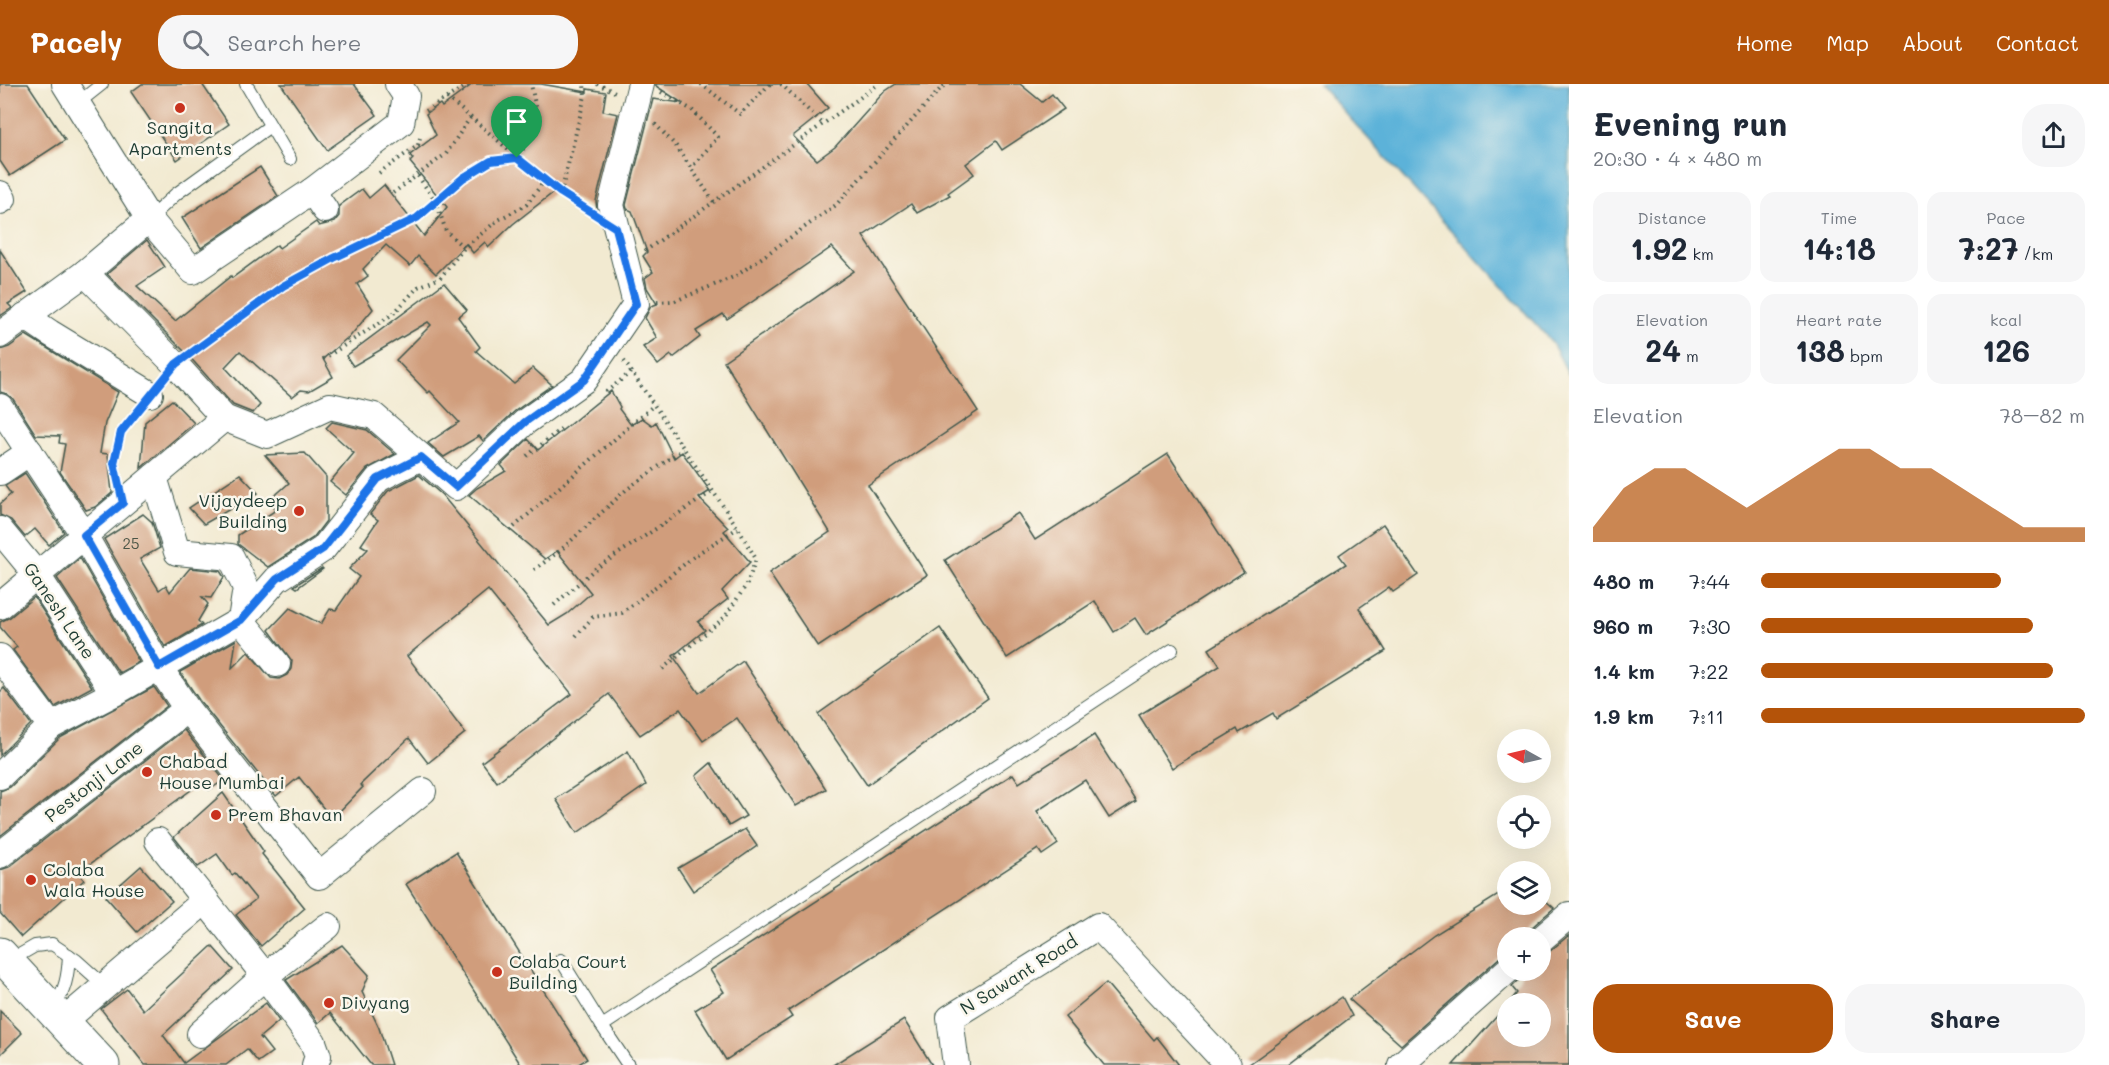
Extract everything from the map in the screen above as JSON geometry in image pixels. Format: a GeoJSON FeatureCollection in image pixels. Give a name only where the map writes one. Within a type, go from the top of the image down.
{"type":"FeatureCollection","features":[{"type":"Feature","properties":{"kind":"main road"},"geometry":{"type":"LineString","coordinates":[[4,958],[103,1065]]}},
{"type":"Feature","properties":{"kind":"street"},"geometry":{"type":"LineString","coordinates":[[84,273],[176,364],[224,418],[267,435],[330,406],[374,416],[456,487],[525,422],[584,380],[636,304],[610,205],[632,113],[650,87]]}},
{"type":"Feature","properties":{"kind":"street"},"geometry":{"type":"LineString","coordinates":[[72,93],[149,219],[193,271],[318,201],[401,123],[402,90]]}},
{"type":"Feature","properties":{"kind":"street"},"geometry":{"type":"LineString","coordinates":[[0,194],[3,199],[0,201]]}},
{"type":"Feature","properties":{"kind":"street"},"geometry":{"type":"LineString","coordinates":[[0,334],[84,273],[149,219]]}},
{"type":"Feature","properties":{"kind":"street"},"geometry":{"type":"LineString","coordinates":[[25,316],[150,394]]}},
{"type":"Feature","properties":{"kind":"street"},"geometry":{"type":"LineString","coordinates":[[0,407],[84,535],[159,667],[187,709],[319,876],[423,791]]}},
{"type":"Feature","properties":{"kind":"street"},"geometry":{"type":"LineString","coordinates":[[0,606],[224,418]]}},
{"type":"Feature","properties":{"kind":"street"},"geometry":{"type":"LineString","coordinates":[[0,472],[30,452]]}},
{"type":"Feature","properties":{"kind":"street"},"geometry":{"type":"LineString","coordinates":[[0,776],[51,726],[114,693],[241,620],[277,579],[323,549],[378,479],[421,457]]}},
{"type":"Feature","properties":{"kind":"street"},"geometry":{"type":"LineString","coordinates":[[154,477],[177,552],[231,557],[246,588],[241,620],[277,664]]}},
{"type":"Feature","properties":{"kind":"street","name":"Ganesh Lane"},"geometry":{"type":"LineString","coordinates":[[0,530],[37,575],[114,693]]}},
{"type":"Feature","properties":{"kind":"street"},"geometry":{"type":"LineString","coordinates":[[0,657],[51,726]]}},
{"type":"Feature","properties":{"kind":"street","name":"Pestonji Lane"},"geometry":{"type":"LineString","coordinates":[[0,855],[187,709]]}},
{"type":"Feature","properties":{"kind":"street"},"geometry":{"type":"LineString","coordinates":[[158,841],[266,976],[313,1042],[318,1056],[315,1065]]}},
{"type":"Feature","properties":{"kind":"street"},"geometry":{"type":"LineString","coordinates":[[59,1016],[105,986],[206,900]]}},
{"type":"Feature","properties":{"kind":"street"},"geometry":{"type":"LineString","coordinates":[[1551,931],[1569,915]]}},
{"type":"Feature","properties":{"kind":"street"},"geometry":{"type":"LineString","coordinates":[[200,1034],[327,926]]}},
{"type":"Feature","properties":{"kind":"street","name":"N Sawant Road"},"geometry":{"type":"LineString","coordinates":[[956,1065],[950,1018],[1098,926],[1228,1065]]}},
{"type":"Feature","properties":{"kind":"street"},"geometry":{"type":"LineString","coordinates":[[1401,1065],[1497,980]]}},
{"type":"Feature","properties":{"kind":"lane"},"geometry":{"type":"LineString","coordinates":[[72,93],[102,84]]}},
{"type":"Feature","properties":{"kind":"lane"},"geometry":{"type":"LineString","coordinates":[[246,84],[290,159]]}},
{"type":"Feature","properties":{"kind":"lane"},"geometry":{"type":"LineString","coordinates":[[149,219],[176,194],[270,126]]}},
{"type":"Feature","properties":{"kind":"lane"},"geometry":{"type":"LineString","coordinates":[[602,1026],[1172,650]]}},
{"type":"Feature","properties":{"kind":"lane"},"geometry":{"type":"LineString","coordinates":[[4,958],[35,946],[52,944],[76,960],[105,986]]}},
{"type":"Feature","properties":{"kind":"lane"},"geometry":{"type":"LineString","coordinates":[[59,1016],[68,974],[69,955]]}},
{"type":"Feature","properties":{"kind":"lane"},"geometry":{"type":"LineString","coordinates":[[561,960],[628,1065]]}},
{"type":"Feature","properties":{"kind":"path"},"geometry":{"type":"LineString","coordinates":[[176,364],[283,286],[334,258],[417,218],[463,178],[491,161],[517,158],[539,125],[531,84]]}},
{"type":"Feature","properties":{"kind":"path"},"geometry":{"type":"LineString","coordinates":[[561,193],[585,96],[584,84]]}},
{"type":"Feature","properties":{"kind":"path"},"geometry":{"type":"LineString","coordinates":[[701,84],[740,114],[770,84]]}},
{"type":"Feature","properties":{"kind":"path"},"geometry":{"type":"LineString","coordinates":[[781,84],[823,124]]}},
{"type":"Feature","properties":{"kind":"path"},"geometry":{"type":"LineString","coordinates":[[636,304],[675,301],[736,276],[836,205],[942,87],[948,84]]}},
{"type":"Feature","properties":{"kind":"path"},"geometry":{"type":"LineString","coordinates":[[626,264],[875,85]]}},
{"type":"Feature","properties":{"kind":"path"},"geometry":{"type":"LineString","coordinates":[[650,87],[692,111],[718,137],[692,167]]}},
{"type":"Feature","properties":{"kind":"path"},"geometry":{"type":"LineString","coordinates":[[447,98],[561,193],[616,228]]}},
{"type":"Feature","properties":{"kind":"path"},"geometry":{"type":"LineString","coordinates":[[632,113],[653,123],[676,147],[714,202]]}},
{"type":"Feature","properties":{"kind":"path"},"geometry":{"type":"LineString","coordinates":[[393,193],[446,154],[470,117]]}},
{"type":"Feature","properties":{"kind":"path"},"geometry":{"type":"LineString","coordinates":[[418,176],[436,202],[446,231],[464,248]]}},
{"type":"Feature","properties":{"kind":"path"},"geometry":{"type":"LineString","coordinates":[[323,358],[393,314],[418,287],[440,278],[464,248],[498,220],[526,205],[545,180]]}},
{"type":"Feature","properties":{"kind":"path"},"geometry":{"type":"LineString","coordinates":[[610,341],[738,528],[756,559],[747,584],[725,617],[660,671]]}},
{"type":"Feature","properties":{"kind":"path"},"geometry":{"type":"LineString","coordinates":[[123,503],[114,463],[121,432],[150,394]]}},
{"type":"Feature","properties":{"kind":"path"},"geometry":{"type":"LineString","coordinates":[[514,527],[654,405]]}},
{"type":"Feature","properties":{"kind":"path"},"geometry":{"type":"LineString","coordinates":[[534,570],[562,549],[626,490],[683,449]]}},
{"type":"Feature","properties":{"kind":"path"},"geometry":{"type":"LineString","coordinates":[[554,605],[595,569],[712,491]]}},
{"type":"Feature","properties":{"kind":"path"},"geometry":{"type":"LineString","coordinates":[[576,636],[593,617],[622,613],[700,552],[738,528]]}},
{"type":"Feature","properties":{"kind":"water"},"geometry":{"type":"Polygon","coordinates":[[[1319,84],[1569,84],[1569,375],[1551,341],[1319,84]]]}},
{"type":"Feature","properties":{"kind":"building"},"geometry":{"type":"Polygon","coordinates":[[[0,84],[28,84],[65,140],[10,176],[0,161],[0,84]]]}},
{"type":"Feature","properties":{"kind":"building","name":"Sangita Apartments"},"geometry":{"type":"Polygon","coordinates":[[[142,84],[202,84],[229,124],[177,160],[131,92],[142,84]]]}},
{"type":"Feature","properties":{"kind":"building"},"geometry":{"type":"Polygon","coordinates":[[[281,84],[354,84],[377,115],[327,150],[281,84]]]}},
{"type":"Feature","properties":{"kind":"building"},"geometry":{"type":"Polygon","coordinates":[[[473,84],[541,84],[587,92],[587,89],[606,92],[603,111],[618,114],[596,201],[597,212],[558,189],[513,224],[489,247],[485,242],[473,253],[466,244],[436,274],[418,256],[410,266],[386,245],[363,269],[368,276],[357,284],[373,309],[347,340],[323,359],[333,377],[309,391],[301,390],[292,397],[240,351],[225,367],[260,405],[253,413],[233,405],[186,353],[107,274],[147,240],[165,267],[137,286],[175,321],[231,276],[232,278],[277,245],[279,248],[316,222],[319,226],[334,222],[339,216],[339,206],[362,189],[369,198],[384,185],[424,236],[447,207],[410,162],[413,159],[410,155],[436,135],[426,114],[440,104],[442,107],[473,84]]]}},
{"type":"Feature","properties":{"kind":"building"},"geometry":{"type":"Polygon","coordinates":[[[656,84],[807,84],[828,108],[793,136],[817,160],[835,147],[884,92],[896,84],[1020,84],[1042,102],[1052,94],[1064,109],[1002,150],[996,141],[966,164],[974,174],[948,193],[950,195],[917,213],[911,204],[863,236],[978,411],[868,485],[927,575],[818,647],[769,573],[830,532],[724,361],[854,271],[832,247],[727,319],[723,314],[696,331],[700,337],[673,358],[671,355],[658,365],[643,347],[657,338],[645,318],[651,306],[657,304],[647,288],[645,278],[653,272],[643,256],[647,252],[632,211],[627,209],[626,205],[653,99],[682,103],[656,84]]]}},
{"type":"Feature","properties":{"kind":"building"},"geometry":{"type":"Polygon","coordinates":[[[260,167],[278,196],[201,248],[182,218],[260,167]]]}},
{"type":"Feature","properties":{"kind":"building"},"geometry":{"type":"Polygon","coordinates":[[[0,250],[27,292],[8,304],[12,308],[0,316],[0,250]]]}},
{"type":"Feature","properties":{"kind":"building"},"geometry":{"type":"Polygon","coordinates":[[[444,283],[467,310],[458,317],[480,347],[476,351],[514,384],[533,368],[552,385],[515,411],[483,441],[479,436],[444,457],[428,443],[459,422],[396,360],[431,325],[428,322],[353,366],[346,356],[444,283]]]}},
{"type":"Feature","properties":{"kind":"building"},"geometry":{"type":"Polygon","coordinates":[[[26,335],[118,392],[105,423],[100,453],[108,454],[112,493],[95,507],[86,510],[60,472],[65,444],[59,443],[60,436],[36,435],[13,399],[0,392],[0,350],[9,347],[26,335]]]}},
{"type":"Feature","properties":{"kind":"building"},"geometry":{"type":"Polygon","coordinates":[[[611,391],[619,409],[631,425],[642,418],[652,425],[656,422],[674,458],[682,452],[710,491],[699,498],[728,528],[724,531],[750,562],[722,591],[728,599],[698,622],[705,630],[673,656],[699,693],[743,661],[826,789],[796,806],[737,718],[703,741],[680,709],[640,735],[609,694],[497,782],[482,762],[572,694],[488,590],[407,656],[465,733],[428,763],[409,738],[360,785],[363,787],[332,819],[299,777],[276,796],[199,700],[180,672],[236,640],[232,668],[248,652],[271,678],[279,679],[287,675],[292,661],[269,630],[290,608],[321,624],[330,609],[336,610],[359,577],[349,569],[368,549],[361,545],[378,520],[370,514],[388,491],[419,475],[442,495],[549,625],[567,614],[591,593],[557,551],[545,559],[469,495],[506,471],[501,465],[528,439],[538,450],[611,391]]]}},
{"type":"Feature","properties":{"kind":"building"},"geometry":{"type":"Polygon","coordinates":[[[172,400],[194,423],[141,468],[145,422],[172,400]]]}},
{"type":"Feature","properties":{"kind":"building"},"geometry":{"type":"Polygon","coordinates":[[[332,422],[367,430],[395,454],[367,469],[346,495],[330,482],[354,453],[326,428],[332,422]]]}},
{"type":"Feature","properties":{"kind":"building","name":"Vijaydeep Building"},"geometry":{"type":"Polygon","coordinates":[[[305,453],[326,477],[326,521],[313,538],[268,567],[238,544],[238,535],[276,510],[270,500],[289,483],[265,455],[305,453]]]}},
{"type":"Feature","properties":{"kind":"building"},"geometry":{"type":"Polygon","coordinates":[[[1168,454],[1244,572],[1146,635],[1135,618],[1114,632],[1095,601],[1007,658],[945,560],[1018,513],[1035,540],[1168,454]]]}},
{"type":"Feature","properties":{"kind":"building"},"geometry":{"type":"Polygon","coordinates":[[[25,473],[64,532],[49,545],[35,529],[25,537],[11,520],[0,515],[0,504],[11,494],[5,486],[25,473]]]}},
{"type":"Feature","properties":{"kind":"building"},"geometry":{"type":"Polygon","coordinates":[[[240,474],[258,493],[204,524],[189,508],[240,474]]]}},
{"type":"Feature","properties":{"kind":"building"},"geometry":{"type":"Polygon","coordinates":[[[143,514],[152,522],[160,548],[140,559],[159,590],[166,585],[170,592],[190,568],[220,571],[224,577],[211,598],[202,597],[208,604],[198,621],[202,625],[165,647],[104,539],[143,514]]]}},
{"type":"Feature","properties":{"kind":"building"},"geometry":{"type":"Polygon","coordinates":[[[1383,524],[1418,575],[1393,592],[1389,587],[1359,608],[1386,651],[1276,719],[1273,713],[1239,733],[1237,729],[1172,768],[1139,715],[1220,666],[1209,649],[1346,564],[1339,555],[1383,524]]]}},
{"type":"Feature","properties":{"kind":"building"},"geometry":{"type":"Polygon","coordinates":[[[80,558],[139,662],[119,673],[57,578],[80,558]]]}},
{"type":"Feature","properties":{"kind":"building"},"geometry":{"type":"Polygon","coordinates":[[[322,568],[297,588],[294,586],[322,568]]]}},
{"type":"Feature","properties":{"kind":"building"},"geometry":{"type":"Polygon","coordinates":[[[34,597],[92,687],[55,707],[13,650],[17,647],[0,627],[0,622],[10,617],[34,597]]]}},
{"type":"Feature","properties":{"kind":"building"},"geometry":{"type":"Polygon","coordinates":[[[940,628],[988,698],[867,785],[818,714],[940,628]]]}},
{"type":"Feature","properties":{"kind":"building"},"geometry":{"type":"Polygon","coordinates":[[[154,687],[167,706],[0,836],[0,791],[10,787],[60,738],[154,687]]]}},
{"type":"Feature","properties":{"kind":"building"},"geometry":{"type":"Polygon","coordinates":[[[4,688],[31,724],[0,755],[0,692],[4,688]]]}},
{"type":"Feature","properties":{"kind":"building"},"geometry":{"type":"Polygon","coordinates":[[[184,730],[224,780],[209,790],[202,782],[78,873],[84,880],[21,937],[0,913],[0,870],[9,867],[184,730]]]}},
{"type":"Feature","properties":{"kind":"building"},"geometry":{"type":"Polygon","coordinates":[[[1094,735],[1136,801],[1109,818],[1085,780],[1037,811],[1058,844],[1042,855],[1038,849],[788,1011],[792,1017],[726,1060],[695,1010],[724,992],[710,970],[1013,774],[1019,783],[1094,735]]]}},
{"type":"Feature","properties":{"kind":"building"},"geometry":{"type":"Polygon","coordinates":[[[628,751],[646,785],[577,833],[556,799],[628,751]]]}},
{"type":"Feature","properties":{"kind":"building"},"geometry":{"type":"Polygon","coordinates":[[[711,763],[746,816],[729,826],[696,776],[711,763]]]}},
{"type":"Feature","properties":{"kind":"building"},"geometry":{"type":"Polygon","coordinates":[[[223,793],[264,852],[262,854],[305,908],[261,946],[236,915],[256,899],[235,873],[232,875],[217,854],[198,867],[174,837],[223,793]]]}},
{"type":"Feature","properties":{"kind":"building"},"geometry":{"type":"Polygon","coordinates":[[[745,829],[757,846],[693,891],[678,868],[745,829]]]}},
{"type":"Feature","properties":{"kind":"building","name":"Colaba Court Building"},"geometry":{"type":"Polygon","coordinates":[[[456,852],[587,1059],[577,1065],[521,1065],[406,884],[456,852]]]}},
{"type":"Feature","properties":{"kind":"building"},"geometry":{"type":"Polygon","coordinates":[[[141,866],[172,901],[137,932],[106,897],[141,866]]]}},
{"type":"Feature","properties":{"kind":"building"},"geometry":{"type":"Polygon","coordinates":[[[1497,896],[1497,915],[1546,915],[1532,927],[1497,927],[1497,960],[1401,1045],[1349,999],[1434,935],[1497,896]]]}},
{"type":"Feature","properties":{"kind":"building"},"geometry":{"type":"Polygon","coordinates":[[[1569,935],[1569,1065],[1453,1065],[1497,1016],[1497,1047],[1551,1047],[1551,993],[1517,993],[1512,987],[1518,981],[1551,981],[1551,950],[1569,935]]]}},
{"type":"Feature","properties":{"kind":"building","name":"Divyang"},"geometry":{"type":"Polygon","coordinates":[[[342,945],[369,975],[362,992],[379,1028],[391,1065],[371,1065],[330,1013],[318,1023],[286,980],[342,945]]]}},
{"type":"Feature","properties":{"kind":"building"},"geometry":{"type":"Polygon","coordinates":[[[212,946],[233,970],[163,1035],[184,1063],[266,1003],[279,1021],[260,1037],[272,1052],[258,1062],[247,1049],[226,1065],[145,1065],[101,1009],[127,989],[143,1010],[212,946]]]}},
{"type":"Feature","properties":{"kind":"building"},"geometry":{"type":"Polygon","coordinates":[[[1106,983],[1154,1040],[1157,1037],[1179,1065],[1104,1065],[1065,1017],[1106,983]]]}},
{"type":"Feature","properties":{"kind":"building"},"geometry":{"type":"Polygon","coordinates":[[[1342,997],[1352,1016],[1288,1065],[1248,1065],[1342,997]]]}},
{"type":"Feature","properties":{"kind":"building"},"geometry":{"type":"Polygon","coordinates":[[[0,1011],[22,1033],[0,1055],[0,1011]]]}},
{"type":"Feature","properties":{"kind":"building"},"geometry":{"type":"Polygon","coordinates":[[[904,1020],[932,1065],[833,1065],[904,1020]]]}},
{"type":"Feature","properties":{"kind":"place","name":"Sangita Apartments"},"geometry":{"type":"Point","coordinates":[180,108]}},
{"type":"Feature","properties":{"kind":"place","name":"Vijaydeep Building"},"geometry":{"type":"Point","coordinates":[299,511]}},
{"type":"Feature","properties":{"kind":"place","name":"Chabad House Mumbai"},"geometry":{"type":"Point","coordinates":[147,772]}},
{"type":"Feature","properties":{"kind":"place","name":"Prem Bhavan"},"geometry":{"type":"Point","coordinates":[216,815]}},
{"type":"Feature","properties":{"kind":"place","name":"Colaba Wala House"},"geometry":{"type":"Point","coordinates":[31,880]}},
{"type":"Feature","properties":{"kind":"place","name":"Colaba Court Building"},"geometry":{"type":"Point","coordinates":[497,972]}},
{"type":"Feature","properties":{"kind":"place","name":"Divyang"},"geometry":{"type":"Point","coordinates":[329,1003]}},
{"type":"Feature","properties":{"kind":"route"},"geometry":{"type":"LineString","coordinates":[[517,158],[561,193],[616,228],[636,304],[584,380],[525,422],[456,487],[421,457],[378,479],[323,549],[277,579],[241,620],[159,667],[84,535],[123,503],[114,463],[121,432],[176,364],[283,286],[334,258],[417,218],[463,178],[491,161],[517,158]]}}]}
